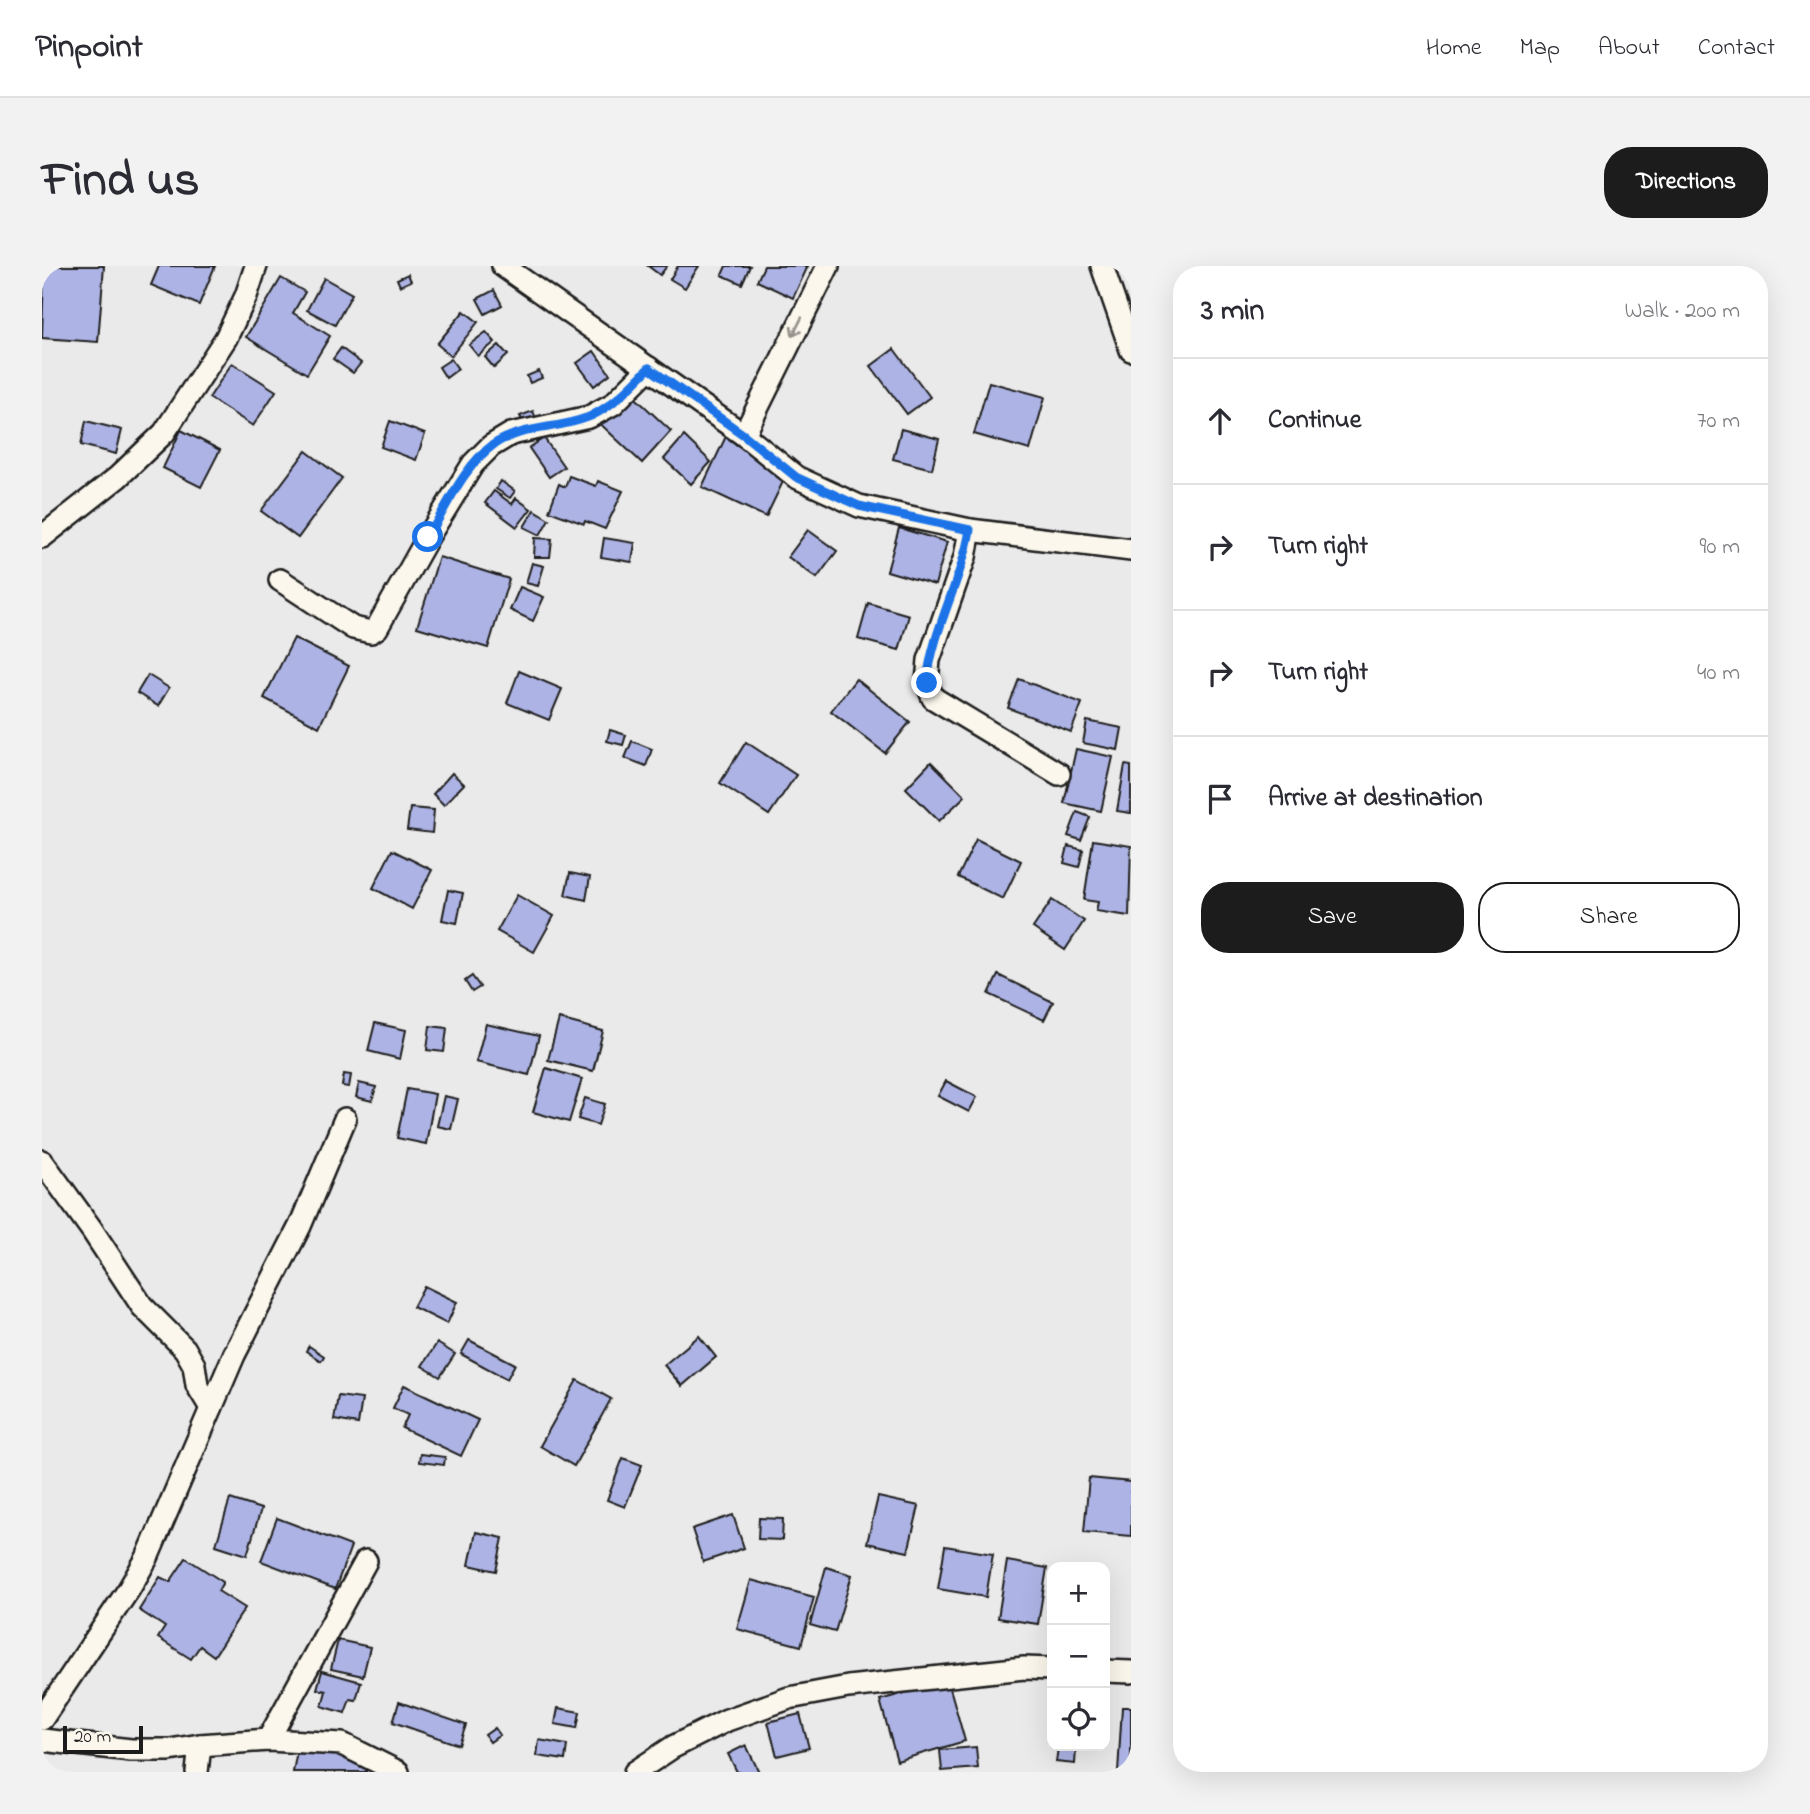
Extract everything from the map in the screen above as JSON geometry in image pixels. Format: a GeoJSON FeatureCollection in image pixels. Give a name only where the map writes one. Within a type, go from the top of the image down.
{"type":"FeatureCollection","features":[{"type":"Feature","properties":{"kind":"street"},"geometry":{"type":"LineString","coordinates":[[42,537],[118,478],[164,433],[226,338],[246,296],[256,266]]}},
{"type":"Feature","properties":{"kind":"street"},"geometry":{"type":"LineString","coordinates":[[503,266],[744,435],[796,477],[859,506],[970,530],[1131,551]]}},
{"type":"Feature","properties":{"kind":"street"},"geometry":{"type":"LineString","coordinates":[[744,435],[828,266]]}},
{"type":"Feature","properties":{"kind":"street"},"geometry":{"type":"LineString","coordinates":[[1102,266],[1131,350]]}},
{"type":"Feature","properties":{"kind":"street"},"geometry":{"type":"LineString","coordinates":[[280,580],[353,628],[371,632],[377,628],[473,464],[491,446],[511,434],[589,417],[612,404],[649,368]]}},
{"type":"Feature","properties":{"kind":"street"},"geometry":{"type":"LineString","coordinates":[[970,530],[965,557],[929,660],[927,683],[933,698],[1059,774]]}},
{"type":"Feature","properties":{"kind":"street"},"geometry":{"type":"LineString","coordinates":[[42,1719],[147,1558],[234,1356],[300,1226],[345,1119]]}},
{"type":"Feature","properties":{"kind":"street"},"geometry":{"type":"LineString","coordinates":[[42,1161],[142,1306],[185,1349],[194,1365],[197,1385],[211,1408]]}},
{"type":"Feature","properties":{"kind":"street"},"geometry":{"type":"LineString","coordinates":[[268,1740],[366,1561]]}},
{"type":"Feature","properties":{"kind":"street"},"geometry":{"type":"LineString","coordinates":[[635,1772],[673,1747],[727,1720],[789,1698],[848,1687],[1024,1668],[1047,1669]]}},
{"type":"Feature","properties":{"kind":"street"},"geometry":{"type":"LineString","coordinates":[[1110,1671],[1131,1672]]}},
{"type":"Feature","properties":{"kind":"street"},"geometry":{"type":"LineString","coordinates":[[42,1740],[131,1750],[170,1750],[268,1740],[342,1744],[398,1772]]}},
{"type":"Feature","properties":{"kind":"street"},"geometry":{"type":"LineString","coordinates":[[197,1772],[200,1745]]}},
{"type":"Feature","properties":{"kind":"building"},"geometry":{"type":"Polygon","coordinates":[[[44,266],[104,266],[98,342],[42,338],[44,266]]]}},
{"type":"Feature","properties":{"kind":"building"},"geometry":{"type":"Polygon","coordinates":[[[159,266],[215,266],[199,305],[151,285],[159,266]]]}},
{"type":"Feature","properties":{"kind":"building"},"geometry":{"type":"Polygon","coordinates":[[[648,266],[667,266],[660,275],[648,266]]]}},
{"type":"Feature","properties":{"kind":"building"},"geometry":{"type":"Polygon","coordinates":[[[678,266],[699,266],[685,288],[670,279],[678,266]]]}},
{"type":"Feature","properties":{"kind":"building"},"geometry":{"type":"Polygon","coordinates":[[[726,266],[750,266],[742,284],[722,275],[726,266]]]}},
{"type":"Feature","properties":{"kind":"building"},"geometry":{"type":"Polygon","coordinates":[[[764,266],[808,266],[793,298],[757,281],[764,266]]]}},
{"type":"Feature","properties":{"kind":"building"},"geometry":{"type":"Polygon","coordinates":[[[408,274],[411,281],[400,286],[397,279],[408,274]]]}},
{"type":"Feature","properties":{"kind":"building"},"geometry":{"type":"Polygon","coordinates":[[[281,278],[305,292],[293,313],[330,336],[307,374],[246,337],[281,278]]]}},
{"type":"Feature","properties":{"kind":"building"},"geometry":{"type":"Polygon","coordinates":[[[324,278],[352,294],[335,325],[307,310],[324,278]]]}},
{"type":"Feature","properties":{"kind":"building"},"geometry":{"type":"Polygon","coordinates":[[[494,290],[502,305],[485,314],[477,299],[494,290]]]}},
{"type":"Feature","properties":{"kind":"building"},"geometry":{"type":"Polygon","coordinates":[[[464,311],[478,322],[451,356],[437,344],[464,311]]]}},
{"type":"Feature","properties":{"kind":"building"},"geometry":{"type":"Polygon","coordinates":[[[486,332],[495,342],[478,356],[469,345],[486,332]]]}},
{"type":"Feature","properties":{"kind":"building"},"geometry":{"type":"Polygon","coordinates":[[[499,345],[508,355],[494,368],[485,357],[499,345]]]}},
{"type":"Feature","properties":{"kind":"building"},"geometry":{"type":"Polygon","coordinates":[[[341,348],[361,363],[353,373],[333,359],[341,348]]]}},
{"type":"Feature","properties":{"kind":"building"},"geometry":{"type":"Polygon","coordinates":[[[894,349],[930,397],[907,414],[871,366],[894,349]]]}},
{"type":"Feature","properties":{"kind":"building"},"geometry":{"type":"Polygon","coordinates":[[[594,351],[610,374],[594,386],[577,363],[594,351]]]}},
{"type":"Feature","properties":{"kind":"building"},"geometry":{"type":"Polygon","coordinates":[[[451,359],[458,369],[446,378],[439,367],[451,359]]]}},
{"type":"Feature","properties":{"kind":"building"},"geometry":{"type":"Polygon","coordinates":[[[232,363],[276,391],[253,426],[209,398],[232,363]]]}},
{"type":"Feature","properties":{"kind":"building"},"geometry":{"type":"Polygon","coordinates":[[[539,371],[542,378],[530,383],[527,376],[539,371]]]}},
{"type":"Feature","properties":{"kind":"building"},"geometry":{"type":"Polygon","coordinates":[[[989,382],[1045,397],[1030,450],[974,434],[989,382]]]}},
{"type":"Feature","properties":{"kind":"building"},"geometry":{"type":"Polygon","coordinates":[[[623,386],[671,431],[642,463],[594,418],[623,386]]]}},
{"type":"Feature","properties":{"kind":"building"},"geometry":{"type":"Polygon","coordinates":[[[533,411],[537,421],[525,426],[520,416],[533,411]]]}},
{"type":"Feature","properties":{"kind":"building"},"geometry":{"type":"Polygon","coordinates":[[[86,421],[122,430],[116,454],[81,445],[86,421]]]}},
{"type":"Feature","properties":{"kind":"building"},"geometry":{"type":"Polygon","coordinates":[[[390,421],[425,434],[416,460],[381,447],[390,421]]]}},
{"type":"Feature","properties":{"kind":"building"},"geometry":{"type":"Polygon","coordinates":[[[901,429],[939,439],[932,469],[893,459],[901,429]]]}},
{"type":"Feature","properties":{"kind":"building"},"geometry":{"type":"Polygon","coordinates":[[[181,430],[220,450],[201,487],[163,468],[181,430]]]}},
{"type":"Feature","properties":{"kind":"building"},"geometry":{"type":"Polygon","coordinates":[[[728,432],[792,463],[766,517],[702,487],[728,432]]]}},
{"type":"Feature","properties":{"kind":"building"},"geometry":{"type":"Polygon","coordinates":[[[684,436],[711,462],[691,484],[664,459],[684,436]]]}},
{"type":"Feature","properties":{"kind":"building"},"geometry":{"type":"Polygon","coordinates":[[[544,438],[564,467],[549,477],[529,448],[544,438]]]}},
{"type":"Feature","properties":{"kind":"building"},"geometry":{"type":"Polygon","coordinates":[[[306,451],[342,478],[298,538],[261,511],[306,451]]]}},
{"type":"Feature","properties":{"kind":"building"},"geometry":{"type":"Polygon","coordinates":[[[569,476],[596,486],[598,481],[623,491],[605,529],[549,511],[559,484],[565,487],[569,476]]]}},
{"type":"Feature","properties":{"kind":"building"},"geometry":{"type":"Polygon","coordinates":[[[501,481],[515,491],[510,498],[496,489],[501,481]]]}},
{"type":"Feature","properties":{"kind":"building"},"geometry":{"type":"Polygon","coordinates":[[[494,491],[512,504],[516,498],[531,509],[517,527],[485,503],[494,491]]]}},
{"type":"Feature","properties":{"kind":"building"},"geometry":{"type":"Polygon","coordinates":[[[534,510],[549,519],[540,535],[524,527],[534,510]]]}},
{"type":"Feature","properties":{"kind":"building"},"geometry":{"type":"Polygon","coordinates":[[[899,528],[947,542],[935,585],[887,571],[899,528]]]}},
{"type":"Feature","properties":{"kind":"building"},"geometry":{"type":"Polygon","coordinates":[[[808,530],[837,551],[817,578],[788,557],[808,530]]]}},
{"type":"Feature","properties":{"kind":"building"},"geometry":{"type":"Polygon","coordinates":[[[535,538],[552,539],[550,557],[534,557],[535,538]]]}},
{"type":"Feature","properties":{"kind":"building"},"geometry":{"type":"Polygon","coordinates":[[[604,538],[635,543],[632,562],[601,557],[604,538]]]}},
{"type":"Feature","properties":{"kind":"building"},"geometry":{"type":"Polygon","coordinates":[[[439,557],[509,579],[488,648],[417,627],[439,557]]]}},
{"type":"Feature","properties":{"kind":"building"},"geometry":{"type":"Polygon","coordinates":[[[532,563],[544,566],[538,586],[526,583],[532,563]]]}},
{"type":"Feature","properties":{"kind":"building"},"geometry":{"type":"Polygon","coordinates":[[[520,587],[544,597],[533,621],[510,610],[520,587]]]}},
{"type":"Feature","properties":{"kind":"building"},"geometry":{"type":"Polygon","coordinates":[[[868,603],[909,615],[899,650],[858,639],[868,603]]]}},
{"type":"Feature","properties":{"kind":"building"},"geometry":{"type":"Polygon","coordinates":[[[294,638],[349,666],[319,727],[264,698],[294,638]]]}},
{"type":"Feature","properties":{"kind":"building"},"geometry":{"type":"Polygon","coordinates":[[[519,671],[562,689],[549,720],[507,703],[519,671]]]}},
{"type":"Feature","properties":{"kind":"building"},"geometry":{"type":"Polygon","coordinates":[[[148,675],[169,688],[158,706],[137,693],[148,675]]]}},
{"type":"Feature","properties":{"kind":"building"},"geometry":{"type":"Polygon","coordinates":[[[856,679],[910,722],[885,753],[831,711],[856,679]]]}},
{"type":"Feature","properties":{"kind":"building"},"geometry":{"type":"Polygon","coordinates":[[[1019,679],[1082,703],[1071,732],[1008,708],[1019,679]]]}},
{"type":"Feature","properties":{"kind":"building"},"geometry":{"type":"Polygon","coordinates":[[[1087,721],[1122,728],[1118,750],[1083,743],[1087,721]]]}},
{"type":"Feature","properties":{"kind":"building"},"geometry":{"type":"Polygon","coordinates":[[[610,730],[626,735],[623,745],[607,741],[610,730]]]}},
{"type":"Feature","properties":{"kind":"building"},"geometry":{"type":"Polygon","coordinates":[[[632,741],[652,749],[646,766],[625,758],[632,741]]]}},
{"type":"Feature","properties":{"kind":"building"},"geometry":{"type":"Polygon","coordinates":[[[746,742],[796,775],[769,815],[720,783],[746,742]]]}},
{"type":"Feature","properties":{"kind":"building"},"geometry":{"type":"Polygon","coordinates":[[[1076,749],[1113,757],[1101,811],[1064,803],[1076,749]]]}},
{"type":"Feature","properties":{"kind":"building"},"geometry":{"type":"Polygon","coordinates":[[[931,762],[965,796],[939,821],[906,788],[931,762]]]}},
{"type":"Feature","properties":{"kind":"building"},"geometry":{"type":"Polygon","coordinates":[[[1125,765],[1131,766],[1131,813],[1117,811],[1125,765]]]}},
{"type":"Feature","properties":{"kind":"building"},"geometry":{"type":"Polygon","coordinates":[[[452,773],[464,784],[444,805],[433,794],[452,773]]]}},
{"type":"Feature","properties":{"kind":"building"},"geometry":{"type":"Polygon","coordinates":[[[410,808],[434,810],[432,833],[407,830],[410,808]]]}},
{"type":"Feature","properties":{"kind":"building"},"geometry":{"type":"Polygon","coordinates":[[[1077,812],[1090,817],[1081,840],[1068,836],[1077,812]]]}},
{"type":"Feature","properties":{"kind":"building"},"geometry":{"type":"Polygon","coordinates":[[[976,839],[1021,861],[1003,899],[958,877],[976,839]]]}},
{"type":"Feature","properties":{"kind":"building"},"geometry":{"type":"Polygon","coordinates":[[[1093,840],[1131,846],[1129,916],[1096,911],[1098,902],[1084,900],[1093,840]]]}},
{"type":"Feature","properties":{"kind":"building"},"geometry":{"type":"Polygon","coordinates":[[[1068,846],[1083,850],[1079,867],[1064,863],[1068,846]]]}},
{"type":"Feature","properties":{"kind":"building"},"geometry":{"type":"Polygon","coordinates":[[[392,850],[432,870],[412,909],[373,888],[392,850]]]}},
{"type":"Feature","properties":{"kind":"building"},"geometry":{"type":"Polygon","coordinates":[[[570,873],[590,877],[586,900],[565,895],[570,873]]]}},
{"type":"Feature","properties":{"kind":"building"},"geometry":{"type":"Polygon","coordinates":[[[448,890],[463,893],[457,923],[442,920],[448,890]]]}},
{"type":"Feature","properties":{"kind":"building"},"geometry":{"type":"Polygon","coordinates":[[[517,895],[554,916],[534,952],[497,931],[517,895]]]}},
{"type":"Feature","properties":{"kind":"building"},"geometry":{"type":"Polygon","coordinates":[[[1052,900],[1084,921],[1065,950],[1033,928],[1052,900]]]}},
{"type":"Feature","properties":{"kind":"building"},"geometry":{"type":"Polygon","coordinates":[[[998,975],[1053,1002],[1044,1020],[989,994],[998,975]]]}},
{"type":"Feature","properties":{"kind":"building"},"geometry":{"type":"Polygon","coordinates":[[[472,976],[480,987],[472,992],[465,981],[472,976]]]}},
{"type":"Feature","properties":{"kind":"building"},"geometry":{"type":"Polygon","coordinates":[[[559,1019],[603,1031],[593,1071],[548,1060],[559,1019]]]}},
{"type":"Feature","properties":{"kind":"building"},"geometry":{"type":"Polygon","coordinates":[[[375,1023],[406,1030],[400,1059],[368,1051],[375,1023]]]}},
{"type":"Feature","properties":{"kind":"building"},"geometry":{"type":"Polygon","coordinates":[[[486,1024],[539,1036],[529,1075],[476,1062],[486,1024]]]}},
{"type":"Feature","properties":{"kind":"building"},"geometry":{"type":"Polygon","coordinates":[[[430,1026],[447,1028],[444,1052],[427,1050],[430,1026]]]}},
{"type":"Feature","properties":{"kind":"building"},"geometry":{"type":"Polygon","coordinates":[[[546,1068],[582,1079],[569,1122],[533,1112],[546,1068]]]}},
{"type":"Feature","properties":{"kind":"building"},"geometry":{"type":"Polygon","coordinates":[[[344,1074],[351,1075],[349,1087],[342,1086],[344,1074]]]}},
{"type":"Feature","properties":{"kind":"building"},"geometry":{"type":"Polygon","coordinates":[[[946,1081],[977,1097],[969,1112],[938,1096],[946,1081]]]}},
{"type":"Feature","properties":{"kind":"building"},"geometry":{"type":"Polygon","coordinates":[[[359,1083],[376,1087],[372,1101],[356,1097],[359,1083]]]}},
{"type":"Feature","properties":{"kind":"building"},"geometry":{"type":"Polygon","coordinates":[[[407,1089],[435,1094],[426,1144],[397,1138],[407,1089]]]}},
{"type":"Feature","properties":{"kind":"building"},"geometry":{"type":"Polygon","coordinates":[[[444,1096],[458,1099],[451,1129],[437,1126],[444,1096]]]}},
{"type":"Feature","properties":{"kind":"building"},"geometry":{"type":"Polygon","coordinates":[[[585,1098],[605,1104],[598,1125],[578,1119],[585,1098]]]}},
{"type":"Feature","properties":{"kind":"building"},"geometry":{"type":"Polygon","coordinates":[[[424,1286],[457,1302],[447,1324],[413,1307],[424,1286]]]}},
{"type":"Feature","properties":{"kind":"building"},"geometry":{"type":"Polygon","coordinates":[[[699,1336],[716,1357],[682,1386],[664,1365],[699,1336]]]}},
{"type":"Feature","properties":{"kind":"building"},"geometry":{"type":"Polygon","coordinates":[[[469,1340],[515,1364],[507,1379],[461,1354],[469,1340]]]}},
{"type":"Feature","properties":{"kind":"building"},"geometry":{"type":"Polygon","coordinates":[[[437,1343],[455,1354],[440,1377],[422,1366],[437,1343]]]}},
{"type":"Feature","properties":{"kind":"building"},"geometry":{"type":"Polygon","coordinates":[[[309,1346],[324,1356],[321,1361],[306,1351],[309,1346]]]}},
{"type":"Feature","properties":{"kind":"building"},"geometry":{"type":"Polygon","coordinates":[[[577,1380],[611,1399],[574,1466],[540,1446],[577,1380]]]}},
{"type":"Feature","properties":{"kind":"building"},"geometry":{"type":"Polygon","coordinates":[[[404,1385],[478,1420],[461,1456],[402,1428],[408,1415],[393,1408],[404,1385]]]}},
{"type":"Feature","properties":{"kind":"building"},"geometry":{"type":"Polygon","coordinates":[[[338,1396],[362,1399],[358,1424],[334,1420],[338,1396]]]}},
{"type":"Feature","properties":{"kind":"building"},"geometry":{"type":"Polygon","coordinates":[[[420,1454],[445,1457],[444,1465],[419,1462],[420,1454]]]}},
{"type":"Feature","properties":{"kind":"building"},"geometry":{"type":"Polygon","coordinates":[[[623,1458],[642,1465],[625,1507],[607,1500],[623,1458]]]}},
{"type":"Feature","properties":{"kind":"building"},"geometry":{"type":"Polygon","coordinates":[[[1089,1478],[1131,1482],[1131,1536],[1084,1532],[1089,1478]]]}},
{"type":"Feature","properties":{"kind":"building"},"geometry":{"type":"Polygon","coordinates":[[[878,1497],[919,1506],[908,1552],[867,1543],[878,1497]]]}},
{"type":"Feature","properties":{"kind":"building"},"geometry":{"type":"Polygon","coordinates":[[[230,1499],[261,1509],[247,1555],[216,1545],[230,1499]]]}},
{"type":"Feature","properties":{"kind":"building"},"geometry":{"type":"Polygon","coordinates":[[[733,1515],[744,1548],[703,1562],[692,1529],[733,1515]]]}},
{"type":"Feature","properties":{"kind":"building"},"geometry":{"type":"Polygon","coordinates":[[[277,1518],[351,1546],[335,1589],[261,1561],[277,1518]]]}},
{"type":"Feature","properties":{"kind":"building"},"geometry":{"type":"Polygon","coordinates":[[[759,1518],[783,1519],[782,1540],[758,1539],[759,1518]]]}},
{"type":"Feature","properties":{"kind":"building"},"geometry":{"type":"Polygon","coordinates":[[[476,1532],[503,1538],[496,1571],[469,1565],[476,1532]]]}},
{"type":"Feature","properties":{"kind":"building"},"geometry":{"type":"Polygon","coordinates":[[[945,1546],[993,1554],[986,1597],[938,1589],[945,1546]]]}},
{"type":"Feature","properties":{"kind":"building"},"geometry":{"type":"Polygon","coordinates":[[[186,1558],[223,1582],[218,1591],[245,1608],[214,1656],[200,1646],[191,1659],[158,1638],[165,1627],[139,1610],[160,1577],[170,1582],[186,1558]]]}},
{"type":"Feature","properties":{"kind":"building"},"geometry":{"type":"Polygon","coordinates":[[[1007,1561],[1047,1568],[1038,1624],[998,1618],[1007,1561]]]}},
{"type":"Feature","properties":{"kind":"building"},"geometry":{"type":"Polygon","coordinates":[[[826,1567],[852,1575],[835,1632],[810,1625],[826,1567]]]}},
{"type":"Feature","properties":{"kind":"building"},"geometry":{"type":"Polygon","coordinates":[[[751,1580],[814,1597],[801,1646],[737,1629],[751,1580]]]}},
{"type":"Feature","properties":{"kind":"building"},"geometry":{"type":"Polygon","coordinates":[[[338,1640],[370,1647],[363,1676],[331,1669],[338,1640]]]}},
{"type":"Feature","properties":{"kind":"building"},"geometry":{"type":"Polygon","coordinates":[[[322,1671],[361,1682],[356,1700],[350,1699],[345,1713],[322,1706],[326,1691],[317,1689],[322,1671]]]}},
{"type":"Feature","properties":{"kind":"building"},"geometry":{"type":"Polygon","coordinates":[[[948,1681],[965,1741],[897,1761],[880,1700],[948,1681]]]}},
{"type":"Feature","properties":{"kind":"building"},"geometry":{"type":"Polygon","coordinates":[[[399,1702],[466,1725],[459,1745],[393,1722],[399,1702]]]}},
{"type":"Feature","properties":{"kind":"building"},"geometry":{"type":"Polygon","coordinates":[[[1122,1707],[1131,1707],[1131,1772],[1118,1772],[1122,1707]]]}},
{"type":"Feature","properties":{"kind":"building"},"geometry":{"type":"Polygon","coordinates":[[[558,1708],[580,1712],[577,1728],[555,1724],[558,1708]]]}},
{"type":"Feature","properties":{"kind":"building"},"geometry":{"type":"Polygon","coordinates":[[[800,1714],[809,1748],[777,1756],[768,1722],[800,1714]]]}},
{"type":"Feature","properties":{"kind":"building"},"geometry":{"type":"Polygon","coordinates":[[[495,1728],[500,1735],[490,1742],[485,1735],[495,1728]]]}},
{"type":"Feature","properties":{"kind":"building"},"geometry":{"type":"Polygon","coordinates":[[[539,1740],[567,1745],[565,1760],[537,1756],[539,1740]]]}},
{"type":"Feature","properties":{"kind":"building"},"geometry":{"type":"Polygon","coordinates":[[[298,1745],[369,1758],[366,1772],[293,1772],[298,1745]]]}},
{"type":"Feature","properties":{"kind":"building"},"geometry":{"type":"Polygon","coordinates":[[[746,1745],[759,1772],[737,1772],[728,1754],[746,1745]]]}},
{"type":"Feature","properties":{"kind":"building"},"geometry":{"type":"Polygon","coordinates":[[[976,1747],[978,1768],[942,1771],[940,1750],[976,1747]]]}},
{"type":"Feature","properties":{"kind":"building"},"geometry":{"type":"Polygon","coordinates":[[[1057,1751],[1076,1751],[1075,1764],[1056,1762],[1057,1751]]]}},
{"type":"Feature","properties":{"kind":"route"},"geometry":{"type":"LineString","coordinates":[[428,537],[473,464],[491,446],[511,434],[589,417],[612,404],[649,368],[744,435],[796,477],[859,506],[970,530],[965,557],[929,660],[927,683]]}}]}
